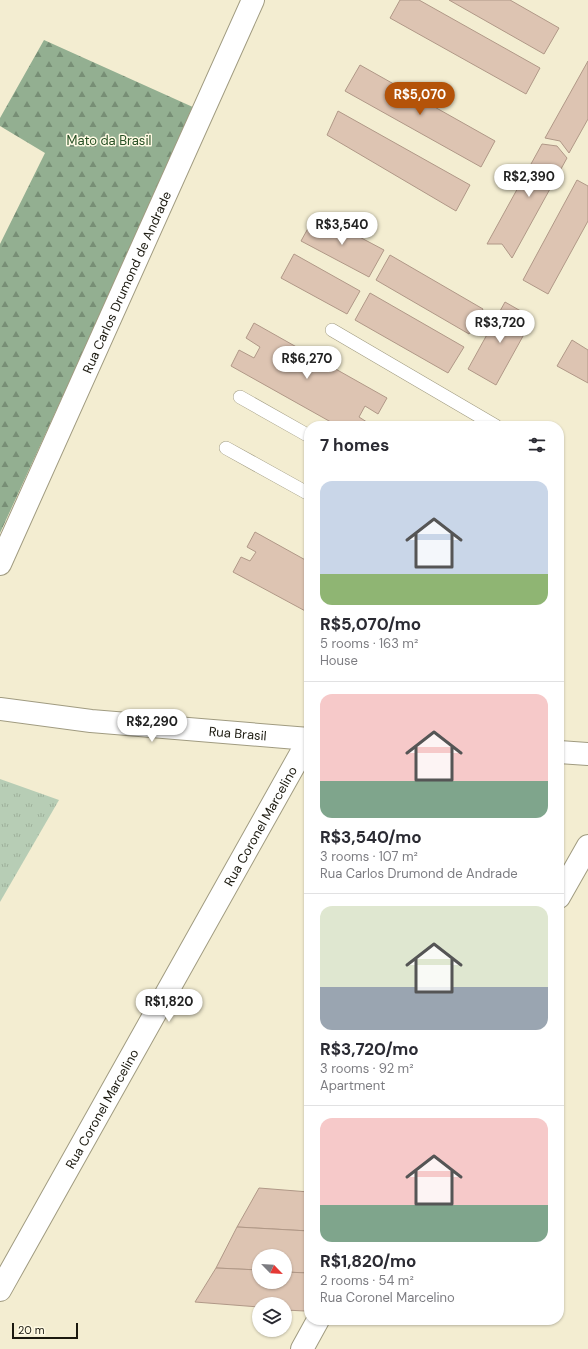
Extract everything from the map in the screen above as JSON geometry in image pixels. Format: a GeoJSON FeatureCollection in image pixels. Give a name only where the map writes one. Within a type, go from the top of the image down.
{"type":"FeatureCollection","features":[{"type":"Feature","properties":{"kind":"street","name":"Rua Carlos Drumond de Andrade"},"geometry":{"type":"LineString","coordinates":[[0,564],[254,0]]}},
{"type":"Feature","properties":{"kind":"street","name":"Rua Brasil"},"geometry":{"type":"LineString","coordinates":[[0,709],[91,721],[304,739]]}},
{"type":"Feature","properties":{"kind":"street","name":"Rua Coronel Marcelino"},"geometry":{"type":"LineString","coordinates":[[0,1290],[304,748]]}},
{"type":"Feature","properties":{"kind":"street"},"geometry":{"type":"LineString","coordinates":[[564,752],[588,754]]}},
{"type":"Feature","properties":{"kind":"street"},"geometry":{"type":"LineString","coordinates":[[564,888],[588,846]]}},
{"type":"Feature","properties":{"kind":"street"},"geometry":{"type":"LineString","coordinates":[[302,1349],[315,1325]]}},
{"type":"Feature","properties":{"kind":"lane"},"geometry":{"type":"LineString","coordinates":[[332,330],[487,421]]}},
{"type":"Feature","properties":{"kind":"lane"},"geometry":{"type":"LineString","coordinates":[[240,397],[304,433]]}},
{"type":"Feature","properties":{"kind":"lane"},"geometry":{"type":"LineString","coordinates":[[226,448],[304,491]]}},
{"type":"Feature","properties":{"kind":"green space","name":"Mato da Brasil"},"geometry":{"type":"Polygon","coordinates":[[[44,40],[195,108],[0,533],[0,244],[45,153],[0,126],[0,118],[44,40]]]}},
{"type":"Feature","properties":{"kind":"green space"},"geometry":{"type":"Polygon","coordinates":[[[0,779],[59,800],[0,902],[0,779]]]}},
{"type":"Feature","properties":{"kind":"building"},"geometry":{"type":"Polygon","coordinates":[[[400,0],[419,0],[540,68],[526,94],[390,18],[400,0]]]}},
{"type":"Feature","properties":{"kind":"building"},"geometry":{"type":"Polygon","coordinates":[[[449,0],[510,0],[559,28],[544,54],[449,0]]]}},
{"type":"Feature","properties":{"kind":"building"},"geometry":{"type":"Polygon","coordinates":[[[588,61],[588,119],[569,153],[560,141],[545,138],[588,61]]]}},
{"type":"Feature","properties":{"kind":"building"},"geometry":{"type":"Polygon","coordinates":[[[360,65],[495,141],[481,167],[345,91],[360,65]]]}},
{"type":"Feature","properties":{"kind":"building"},"geometry":{"type":"Polygon","coordinates":[[[338,111],[470,185],[456,211],[327,135],[338,111]]]}},
{"type":"Feature","properties":{"kind":"building"},"geometry":{"type":"Polygon","coordinates":[[[542,144],[557,146],[567,158],[512,258],[502,244],[487,244],[542,144]]]}},
{"type":"Feature","properties":{"kind":"building"},"geometry":{"type":"Polygon","coordinates":[[[577,180],[588,186],[588,221],[548,294],[523,280],[577,180]]]}},
{"type":"Feature","properties":{"kind":"building"},"geometry":{"type":"Polygon","coordinates":[[[316,214],[384,250],[369,277],[301,241],[316,214]]]}},
{"type":"Feature","properties":{"kind":"building"},"geometry":{"type":"Polygon","coordinates":[[[294,254],[360,291],[347,314],[281,278],[294,254]]]}},
{"type":"Feature","properties":{"kind":"building"},"geometry":{"type":"Polygon","coordinates":[[[390,255],[483,309],[469,334],[376,280],[390,255]]]}},
{"type":"Feature","properties":{"kind":"building"},"geometry":{"type":"Polygon","coordinates":[[[370,293],[464,347],[448,373],[355,320],[370,293]]]}},
{"type":"Feature","properties":{"kind":"building"},"geometry":{"type":"Polygon","coordinates":[[[505,302],[533,318],[496,385],[468,369],[505,302]]]}},
{"type":"Feature","properties":{"kind":"building"},"geometry":{"type":"Polygon","coordinates":[[[254,323],[387,398],[378,414],[365,406],[359,417],[365,421],[329,421],[231,366],[239,350],[254,358],[260,347],[246,338],[254,323]]]}},
{"type":"Feature","properties":{"kind":"building"},"geometry":{"type":"Polygon","coordinates":[[[572,340],[588,350],[588,383],[557,366],[572,340]]]}},
{"type":"Feature","properties":{"kind":"building"},"geometry":{"type":"Polygon","coordinates":[[[255,532],[304,559],[304,610],[233,572],[241,557],[250,561],[256,552],[247,547],[255,532]]]}},
{"type":"Feature","properties":{"kind":"building"},"geometry":{"type":"Polygon","coordinates":[[[259,1188],[304,1192],[304,1231],[237,1227],[259,1188]]]}},
{"type":"Feature","properties":{"kind":"building"},"geometry":{"type":"Polygon","coordinates":[[[237,1227],[304,1231],[304,1273],[292,1272],[292,1249],[252,1249],[252,1270],[216,1268],[237,1227]]]}},
{"type":"Feature","properties":{"kind":"building"},"geometry":{"type":"Polygon","coordinates":[[[216,1268],[252,1270],[252,1289],[292,1289],[292,1272],[304,1273],[304,1311],[292,1310],[292,1297],[252,1297],[252,1306],[195,1302],[216,1268]]]}}]}
